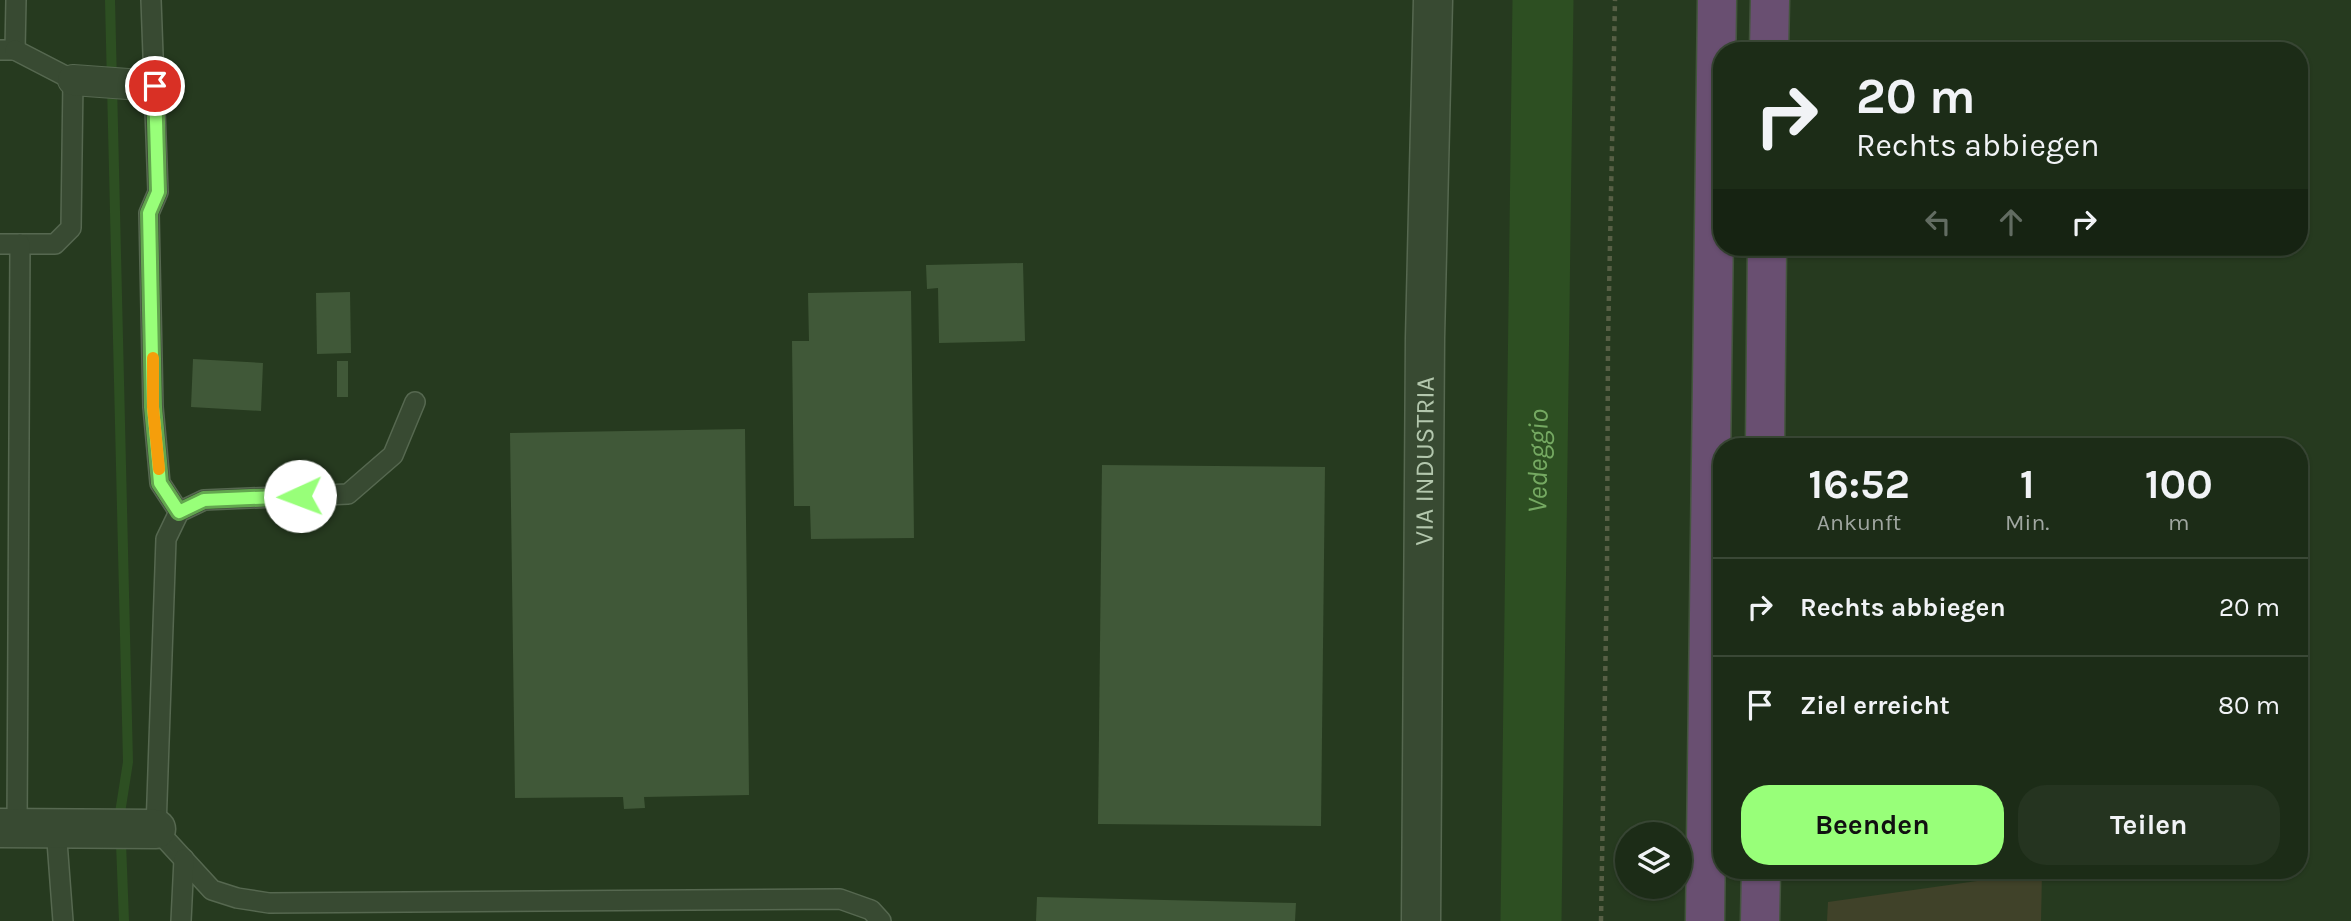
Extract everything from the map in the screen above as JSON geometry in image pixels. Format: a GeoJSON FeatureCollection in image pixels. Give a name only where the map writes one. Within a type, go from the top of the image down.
{"type":"FeatureCollection","features":[{"type":"Feature","properties":{"kind":"highway"},"geometry":{"type":"LineString","coordinates":[[1716,42],[1717,0]]}},
{"type":"Feature","properties":{"kind":"highway"},"geometry":{"type":"LineString","coordinates":[[1769,42],[1770,0]]}},
{"type":"Feature","properties":{"kind":"highway"},"geometry":{"type":"LineString","coordinates":[[1705,921],[1714,256]]}},
{"type":"Feature","properties":{"kind":"highway"},"geometry":{"type":"LineString","coordinates":[[1765,438],[1767,256]]}},
{"type":"Feature","properties":{"kind":"highway"},"geometry":{"type":"LineString","coordinates":[[1760,921],[1761,879]]}},
{"type":"Feature","properties":{"kind":"street","name":"VIA INDUSTRIA"},"geometry":{"type":"LineString","coordinates":[[1421,921],[1425,338],[1433,0]]}},
{"type":"Feature","properties":{"kind":"street"},"geometry":{"type":"LineString","coordinates":[[80,80],[144,85]]}},
{"type":"Feature","properties":{"kind":"street"},"geometry":{"type":"LineString","coordinates":[[8,828],[156,829]]}},
{"type":"Feature","properties":{"kind":"lane"},"geometry":{"type":"LineString","coordinates":[[0,244],[55,244],[71,228],[80,80],[7,50],[16,0]]}},
{"type":"Feature","properties":{"kind":"lane"},"geometry":{"type":"LineString","coordinates":[[152,0],[144,85],[158,192],[149,213],[153,407],[160,483],[179,512]]}},
{"type":"Feature","properties":{"kind":"lane"},"geometry":{"type":"LineString","coordinates":[[8,828],[20,244]]}},
{"type":"Feature","properties":{"kind":"lane"},"geometry":{"type":"LineString","coordinates":[[415,402],[393,455],[348,495],[204,500],[179,512],[166,538],[156,829],[212,890],[237,898],[268,903],[840,899],[872,910],[881,921]]}},
{"type":"Feature","properties":{"kind":"lane"},"geometry":{"type":"LineString","coordinates":[[56,828],[63,921]]}},
{"type":"Feature","properties":{"kind":"lane"},"geometry":{"type":"LineString","coordinates":[[181,921],[184,859]]}},
{"type":"Feature","properties":{"kind":"path"},"geometry":{"type":"LineString","coordinates":[[1601,921],[1615,0]]}},
{"type":"Feature","properties":{"kind":"green space"},"geometry":{"type":"Polygon","coordinates":[[[1992,879],[2042,879],[2041,921],[1827,921],[1828,902],[1992,879]]]}},
{"type":"Feature","properties":{"kind":"building"},"geometry":{"type":"Polygon","coordinates":[[[1023,263],[1025,341],[939,343],[938,288],[927,289],[926,265],[1023,263]]]}},
{"type":"Feature","properties":{"kind":"building"},"geometry":{"type":"Polygon","coordinates":[[[911,291],[914,538],[811,539],[810,506],[794,506],[792,341],[809,341],[808,293],[911,291]]]}},
{"type":"Feature","properties":{"kind":"building"},"geometry":{"type":"Polygon","coordinates":[[[350,292],[351,353],[317,354],[316,293],[350,292]]]}},
{"type":"Feature","properties":{"kind":"building"},"geometry":{"type":"Polygon","coordinates":[[[193,359],[263,363],[261,411],[191,407],[193,359]]]}},
{"type":"Feature","properties":{"kind":"building"},"geometry":{"type":"Polygon","coordinates":[[[337,361],[348,361],[348,397],[337,397],[337,361]]]}},
{"type":"Feature","properties":{"kind":"building"},"geometry":{"type":"Polygon","coordinates":[[[745,429],[749,795],[644,797],[645,808],[624,809],[623,797],[515,798],[510,433],[745,429]]]}},
{"type":"Feature","properties":{"kind":"building"},"geometry":{"type":"Polygon","coordinates":[[[1102,465],[1325,467],[1321,826],[1098,824],[1102,465]]]}},
{"type":"Feature","properties":{"kind":"building"},"geometry":{"type":"Polygon","coordinates":[[[1037,897],[1296,903],[1295,921],[1036,921],[1037,897]]]}},
{"type":"Feature","properties":{"kind":"waterway"},"geometry":{"type":"LineString","coordinates":[[110,0],[128,762],[120,813]]}},
{"type":"Feature","properties":{"kind":"waterway","name":"Vedeggio"},"geometry":{"type":"LineString","coordinates":[[1531,921],[1543,0]]}},
{"type":"Feature","properties":{"kind":"waterway"},"geometry":{"type":"LineString","coordinates":[[121,843],[124,921]]}},
{"type":"Feature","properties":{"kind":"slow traffic"},"geometry":{"type":"LineString","coordinates":[[153,358],[153,407],[159,469]]}},
{"type":"Feature","properties":{"kind":"route"},"geometry":{"type":"LineString","coordinates":[[155,86],[158,192],[149,213],[153,407],[160,483],[179,512],[204,500],[300,496]]}}]}
